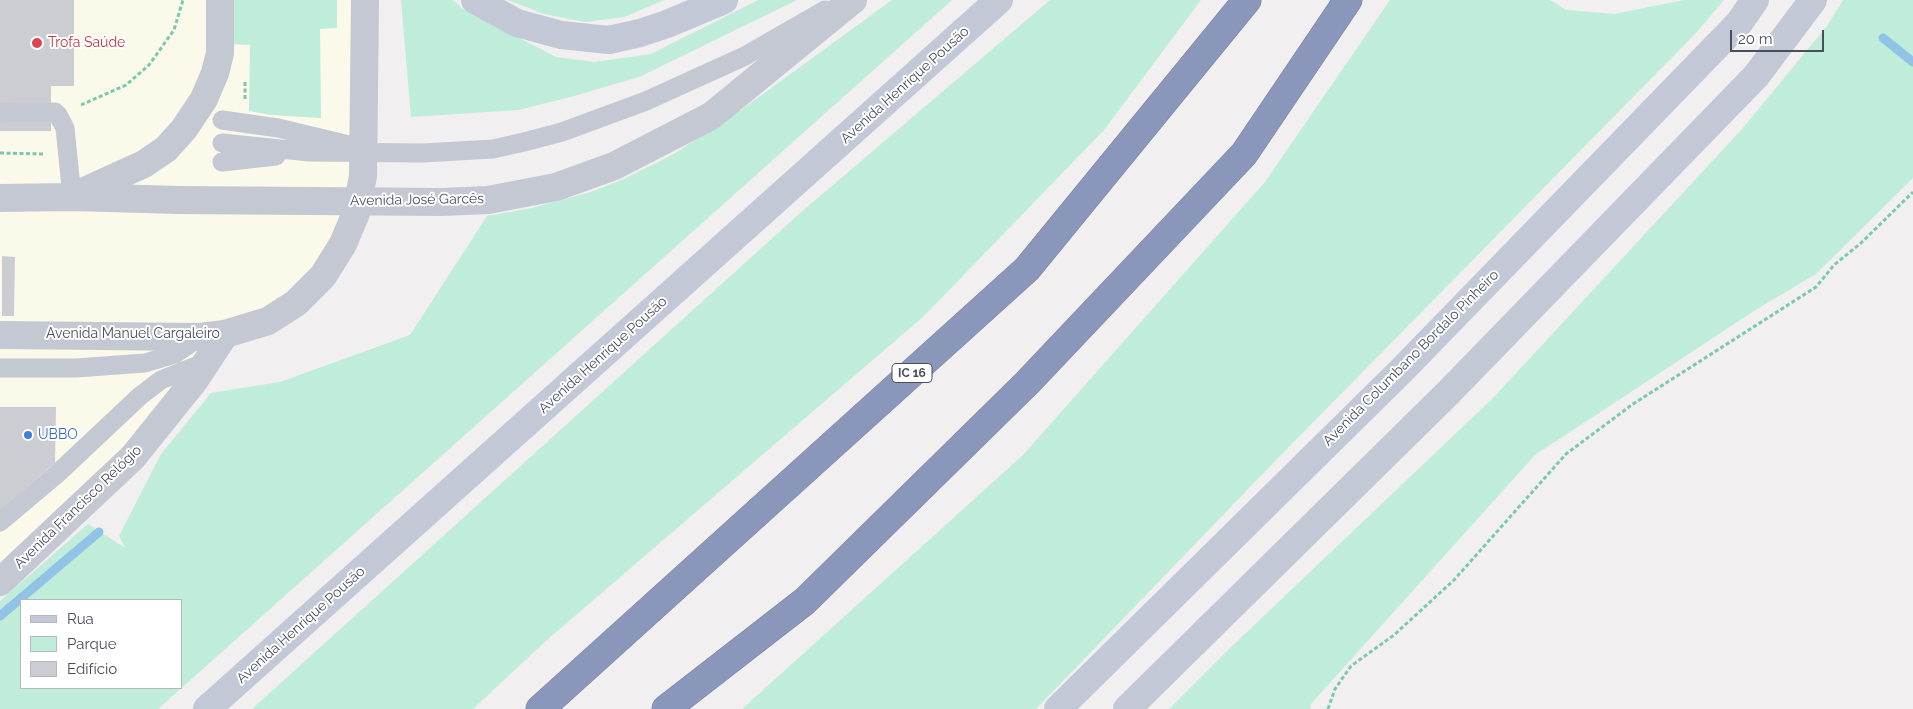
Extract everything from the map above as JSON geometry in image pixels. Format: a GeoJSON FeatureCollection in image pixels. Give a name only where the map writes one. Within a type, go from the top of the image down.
{"type":"FeatureCollection","features":[{"type":"Feature","properties":{"kind":"highway","name":"IC 16"},"geometry":{"type":"LineString","coordinates":[[540,709],[1027,269],[1247,0]]}},
{"type":"Feature","properties":{"kind":"highway"},"geometry":{"type":"LineString","coordinates":[[666,709],[805,602],[1027,383],[1244,154],[1348,0]]}},
{"type":"Feature","properties":{"kind":"main road"},"geometry":{"type":"LineString","coordinates":[[475,0],[517,23],[561,35],[609,40],[667,24],[724,0]]}},
{"type":"Feature","properties":{"kind":"main road","name":"Avenida Henrique Pousão"},"geometry":{"type":"LineString","coordinates":[[207,709],[999,0]]}},
{"type":"Feature","properties":{"kind":"main road","name":"Avenida Columbano Bordalo Pinheiro"},"geometry":{"type":"LineString","coordinates":[[1058,709],[1403,369],[1739,23],[1756,0]]}},
{"type":"Feature","properties":{"kind":"main road"},"geometry":{"type":"LineString","coordinates":[[1127,709],[1447,394],[1742,90],[1778,49],[1813,0]]}},
{"type":"Feature","properties":{"kind":"street","name":"Avenida José Garcês"},"geometry":{"type":"LineString","coordinates":[[72,197],[144,164],[166,148],[184,129],[204,98],[215,73],[220,53],[220,0]]}},
{"type":"Feature","properties":{"kind":"street","name":"Avenida Manuel Cargaleiro"},"geometry":{"type":"LineString","coordinates":[[0,335],[210,344],[268,321],[296,303],[323,276],[343,244],[356,213],[363,176],[365,0]]}},
{"type":"Feature","properties":{"kind":"street","name":"Avenida José Garcês"},"geometry":{"type":"LineString","coordinates":[[0,198],[72,197],[179,200],[442,202],[488,200],[556,188],[614,166],[711,116],[853,0]]}},
{"type":"Feature","properties":{"kind":"street","name":"Avenida Francisco Relógio"},"geometry":{"type":"LineString","coordinates":[[0,582],[133,457],[194,381],[210,344]]}},
{"type":"Feature","properties":{"kind":"lane"},"geometry":{"type":"LineString","coordinates":[[222,143],[310,152],[424,153],[493,149],[562,132],[694,80],[745,56],[844,0]]}},
{"type":"Feature","properties":{"kind":"lane"},"geometry":{"type":"LineString","coordinates":[[0,113],[55,112],[58,115],[65,128],[72,197]]}},
{"type":"Feature","properties":{"kind":"lane"},"geometry":{"type":"LineString","coordinates":[[222,120],[278,128],[382,152]]}},
{"type":"Feature","properties":{"kind":"lane"},"geometry":{"type":"LineString","coordinates":[[222,162],[310,152]]}},
{"type":"Feature","properties":{"kind":"lane"},"geometry":{"type":"LineString","coordinates":[[0,368],[76,368],[145,363],[210,344]]}},
{"type":"Feature","properties":{"kind":"lane"},"geometry":{"type":"LineString","coordinates":[[0,522],[57,474],[140,396],[210,344]]}},
{"type":"Feature","properties":{"kind":"path"},"geometry":{"type":"LineString","coordinates":[[74,108],[126,85],[149,65],[174,30],[183,0]]}},
{"type":"Feature","properties":{"kind":"path"},"geometry":{"type":"LineString","coordinates":[[245,74],[245,123]]}},
{"type":"Feature","properties":{"kind":"path"},"geometry":{"type":"LineString","coordinates":[[1328,709],[1335,689],[1352,666],[1394,635],[1454,580],[1566,454],[1633,404],[1816,287],[1834,265],[1861,243],[1913,192]]}},
{"type":"Feature","properties":{"kind":"shaded area"},"geometry":{"type":"Polygon","coordinates":[[[0,0],[365,0],[364,134],[323,276],[206,362],[0,582],[0,0]]]}},
{"type":"Feature","properties":{"kind":"green space"},"geometry":{"type":"Polygon","coordinates":[[[229,0],[337,0],[337,28],[320,29],[321,118],[271,115],[249,111],[250,45],[228,44],[229,0]]]}},
{"type":"Feature","properties":{"kind":"green space"},"geometry":{"type":"Polygon","coordinates":[[[401,0],[453,0],[463,9],[556,57],[595,62],[651,54],[758,0],[797,0],[639,77],[518,110],[411,117],[401,0]]]}},
{"type":"Feature","properties":{"kind":"green space"},"geometry":{"type":"Polygon","coordinates":[[[508,0],[664,0],[624,17],[585,22],[544,14],[508,0]]]}},
{"type":"Feature","properties":{"kind":"green space"},"geometry":{"type":"Polygon","coordinates":[[[892,0],[952,0],[182,688],[182,599],[20,599],[20,689],[180,689],[158,709],[0,709],[0,601],[88,524],[125,548],[119,536],[161,454],[211,393],[280,382],[410,335],[487,216],[532,208],[591,192],[624,179],[674,154],[741,110],[892,0]]]}},
{"type":"Feature","properties":{"kind":"green space"},"geometry":{"type":"Polygon","coordinates":[[[1050,0],[1201,0],[1104,130],[924,316],[548,639],[473,709],[252,709],[799,214],[1050,0]]]}},
{"type":"Feature","properties":{"kind":"green space"},"geometry":{"type":"Polygon","coordinates":[[[1390,0],[1550,0],[1566,10],[1614,14],[1684,0],[1724,0],[1696,33],[1278,458],[1036,709],[742,709],[1023,455],[1265,182],[1390,0]]]}},
{"type":"Feature","properties":{"kind":"green space"},"geometry":{"type":"Polygon","coordinates":[[[1843,0],[1913,0],[1913,178],[1816,274],[1757,309],[1535,455],[1310,705],[1311,709],[1169,709],[1227,651],[1494,397],[1742,129],[1827,26],[1843,0]]]}},
{"type":"Feature","properties":{"kind":"building","name":"Trofa Saúde"},"geometry":{"type":"Polygon","coordinates":[[[0,0],[74,0],[74,86],[51,86],[51,131],[0,131],[0,0]]]}},
{"type":"Feature","properties":{"kind":"building"},"geometry":{"type":"Polygon","coordinates":[[[2,256],[15,257],[14,316],[2,316],[2,256]]]}},
{"type":"Feature","properties":{"kind":"building","name":"UBBO"},"geometry":{"type":"Polygon","coordinates":[[[0,407],[56,407],[55,463],[0,510],[0,407]]]}},
{"type":"Feature","properties":{"kind":"waterway"},"geometry":{"type":"LineString","coordinates":[[1883,38],[1913,62]]}},
{"type":"Feature","properties":{"kind":"waterway"},"geometry":{"type":"LineString","coordinates":[[20,599],[99,532]]}},
{"type":"Feature","properties":{"kind":"waterway"},"geometry":{"type":"LineString","coordinates":[[0,616],[20,599]]}},
{"type":"Feature","properties":{"kind":"place","name":"Trofa Saúde"},"geometry":{"type":"Point","coordinates":[37,43]}},
{"type":"Feature","properties":{"kind":"place","name":"UBBO"},"geometry":{"type":"Point","coordinates":[28,435]}}]}
